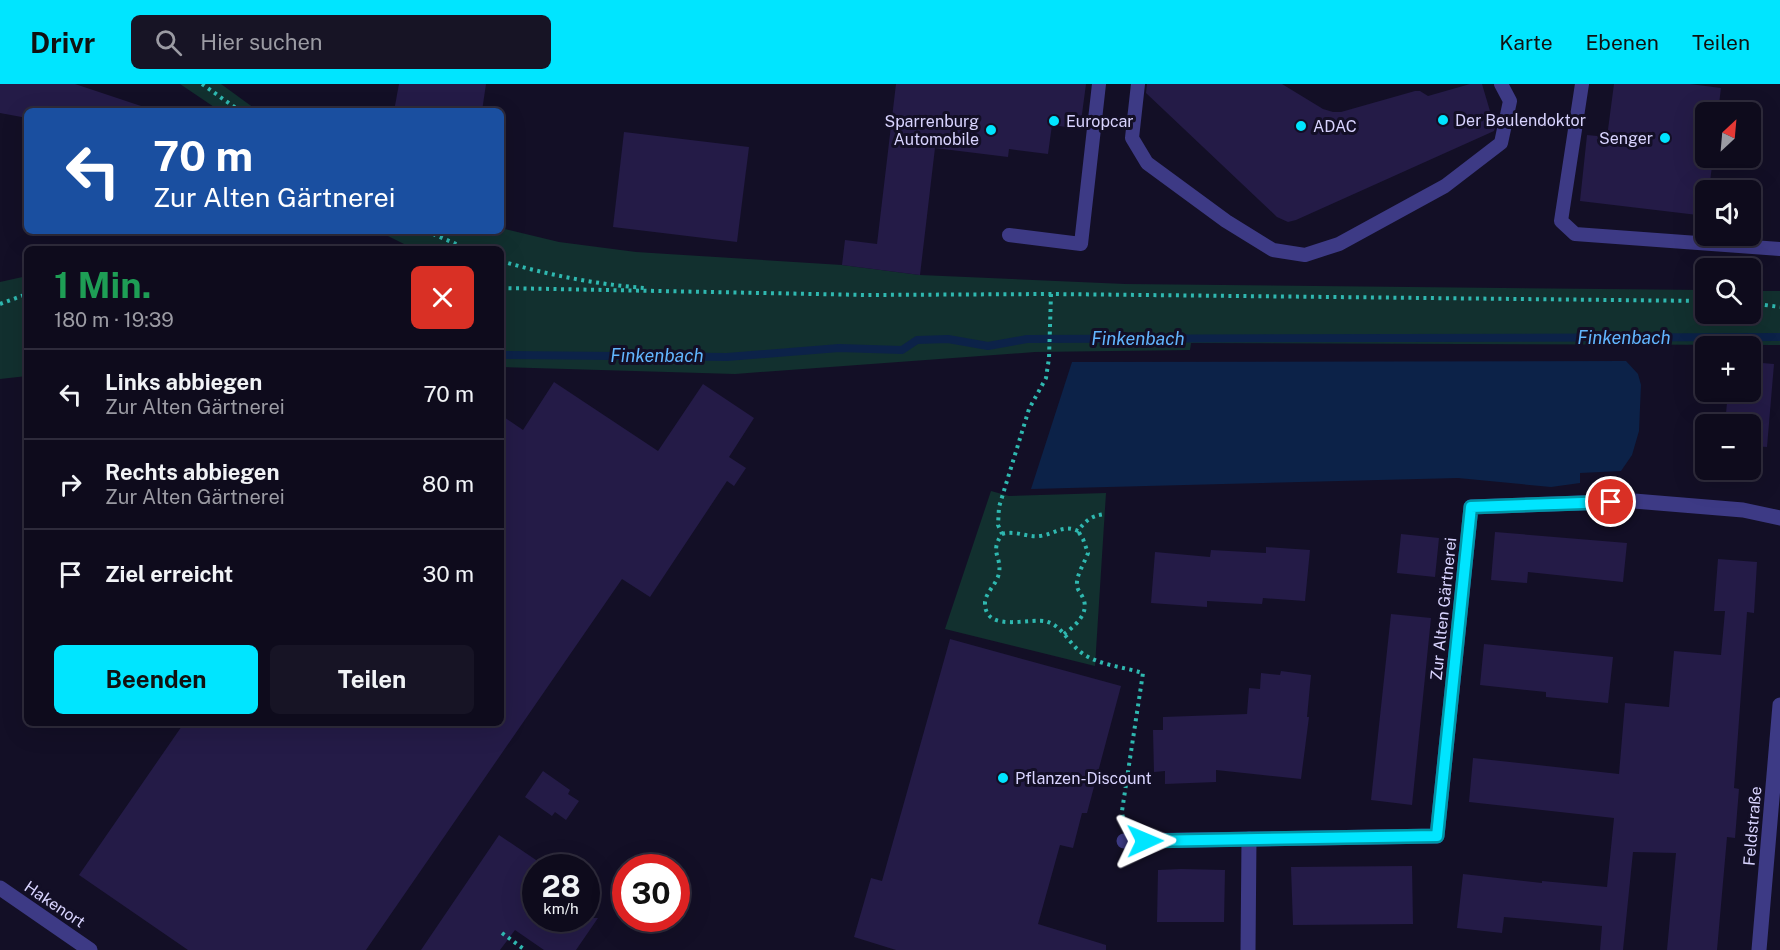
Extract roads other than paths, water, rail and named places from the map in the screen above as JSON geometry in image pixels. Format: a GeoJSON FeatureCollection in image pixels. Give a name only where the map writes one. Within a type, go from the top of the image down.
{"type":"FeatureCollection","features":[{"type":"Feature","properties":{"kind":"street","name":"Zur Alten Gärtnerei"},"geometry":{"type":"LineString","coordinates":[[1124,841],[1437,836],[1471,507],[1634,501],[1743,510],[1780,518]]}},
{"type":"Feature","properties":{"kind":"street","name":"Feldstraße"},"geometry":{"type":"LineString","coordinates":[[1759,950],[1780,705]]}},
{"type":"Feature","properties":{"kind":"street"},"geometry":{"type":"LineString","coordinates":[[1248,950],[1249,839]]}},
{"type":"Feature","properties":{"kind":"street","name":"Hakenort"},"geometry":{"type":"LineString","coordinates":[[0,888],[90,950]]}},
{"type":"Feature","properties":{"kind":"lane"},"geometry":{"type":"LineString","coordinates":[[1010,235],[1081,244],[1099,84]]}},
{"type":"Feature","properties":{"kind":"lane"},"geometry":{"type":"LineString","coordinates":[[1138,84],[1132,138],[1147,163],[1226,221],[1273,250],[1305,255],[1339,244],[1445,186],[1501,143],[1510,101],[1501,84]]}},
{"type":"Feature","properties":{"kind":"lane"},"geometry":{"type":"LineString","coordinates":[[1582,84],[1561,221],[1575,234],[1780,249]]}},
{"type":"Feature","properties":{"kind":"water"},"geometry":{"type":"Polygon","coordinates":[[[1626,361],[1638,374],[1641,385],[1639,431],[1632,455],[1621,471],[1580,473],[1580,483],[1551,487],[1458,478],[1031,489],[1072,362],[1626,361]]]}},
{"type":"Feature","properties":{"kind":"waterway","name":"Finkenbach"},"geometry":{"type":"LineString","coordinates":[[504,355],[727,357],[839,348],[902,350],[917,340],[948,339],[988,346],[1027,339],[1780,337]]}},
{"type":"Feature","properties":{"kind":"place","name":"Der Beulendoktor"},"geometry":{"type":"Point","coordinates":[1443,120]}},
{"type":"Feature","properties":{"kind":"place","name":"Europcar"},"geometry":{"type":"Point","coordinates":[1054,121]}},
{"type":"Feature","properties":{"kind":"place","name":"ADAC"},"geometry":{"type":"Point","coordinates":[1301,126]}},
{"type":"Feature","properties":{"kind":"place","name":"Sparrenburg Automobile"},"geometry":{"type":"Point","coordinates":[991,130]}},
{"type":"Feature","properties":{"kind":"place","name":"Senger"},"geometry":{"type":"Point","coordinates":[1665,138]}},
{"type":"Feature","properties":{"kind":"place","name":"Pflanzen-Discount"},"geometry":{"type":"Point","coordinates":[1003,778]}}]}
